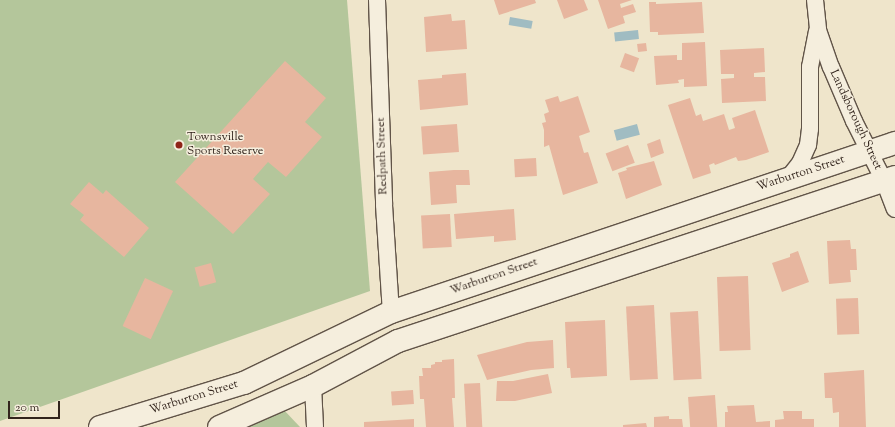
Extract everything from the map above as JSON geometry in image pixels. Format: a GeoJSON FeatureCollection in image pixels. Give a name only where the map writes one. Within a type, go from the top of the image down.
{"type":"FeatureCollection","features":[{"type":"Feature","properties":{"kind":"main road","name":"Warburton Street"},"geometry":{"type":"LineString","coordinates":[[100,427],[244,383],[391,312],[789,177],[895,143]]}},
{"type":"Feature","properties":{"kind":"main road"},"geometry":{"type":"LineString","coordinates":[[219,427],[313,386],[398,341],[890,179]]}},
{"type":"Feature","properties":{"kind":"street","name":"Redpath Street"},"geometry":{"type":"LineString","coordinates":[[377,0],[384,205],[391,312]]}},
{"type":"Feature","properties":{"kind":"street","name":"Landsborough Street"},"geometry":{"type":"LineString","coordinates":[[815,0],[818,30],[846,103],[868,151],[890,179],[895,209]]}},
{"type":"Feature","properties":{"kind":"street","name":"Landsborough Street"},"geometry":{"type":"LineString","coordinates":[[789,177],[800,163],[808,145],[810,129],[810,67],[818,30]]}},
{"type":"Feature","properties":{"kind":"street"},"geometry":{"type":"LineString","coordinates":[[313,386],[315,427]]}},
{"type":"Feature","properties":{"kind":"green space","name":"Townsville Sports Reserve"},"geometry":{"type":"Polygon","coordinates":[[[0,0],[347,0],[370,291],[0,421],[0,0]]]}},
{"type":"Feature","properties":{"kind":"green space"},"geometry":{"type":"Polygon","coordinates":[[[283,409],[300,427],[234,427],[283,409]]]}},
{"type":"Feature","properties":{"kind":"water"},"geometry":{"type":"Polygon","coordinates":[[[510,17],[533,21],[531,29],[509,25],[510,17]]]}},
{"type":"Feature","properties":{"kind":"water"},"geometry":{"type":"Polygon","coordinates":[[[638,30],[639,39],[615,41],[614,33],[638,30]]]}},
{"type":"Feature","properties":{"kind":"water"},"geometry":{"type":"Polygon","coordinates":[[[637,124],[640,135],[617,141],[614,130],[637,124]]]}},
{"type":"Feature","properties":{"kind":"building"},"geometry":{"type":"Polygon","coordinates":[[[494,0],[535,0],[536,3],[499,15],[494,0]]]}},
{"type":"Feature","properties":{"kind":"building"},"geometry":{"type":"Polygon","coordinates":[[[557,0],[584,0],[588,10],[564,19],[557,0]]]}},
{"type":"Feature","properties":{"kind":"building"},"geometry":{"type":"Polygon","coordinates":[[[598,0],[632,0],[620,4],[621,8],[633,4],[636,12],[623,16],[625,23],[608,29],[598,0]]]}},
{"type":"Feature","properties":{"kind":"building"},"geometry":{"type":"Polygon","coordinates":[[[649,2],[656,2],[656,4],[702,2],[704,33],[658,35],[658,32],[650,32],[649,2]]]}},
{"type":"Feature","properties":{"kind":"building"},"geometry":{"type":"Polygon","coordinates":[[[451,14],[452,21],[465,20],[467,49],[426,52],[424,17],[451,14]]]}},
{"type":"Feature","properties":{"kind":"building"},"geometry":{"type":"Polygon","coordinates":[[[705,42],[707,86],[684,87],[684,79],[678,80],[679,83],[656,85],[654,56],[677,55],[677,60],[682,60],[682,43],[705,42]]]}},
{"type":"Feature","properties":{"kind":"building"},"geometry":{"type":"Polygon","coordinates":[[[646,43],[647,51],[638,52],[637,44],[646,43]]]}},
{"type":"Feature","properties":{"kind":"building"},"geometry":{"type":"Polygon","coordinates":[[[764,48],[765,72],[754,73],[754,77],[765,77],[766,101],[722,103],[721,79],[734,78],[734,74],[721,74],[720,50],[764,48]]]}},
{"type":"Feature","properties":{"kind":"building"},"geometry":{"type":"Polygon","coordinates":[[[625,53],[639,58],[634,72],[620,67],[625,53]]]}},
{"type":"Feature","properties":{"kind":"building"},"geometry":{"type":"Polygon","coordinates":[[[285,61],[326,98],[305,122],[322,137],[286,177],[268,162],[253,179],[270,194],[233,234],[175,182],[285,61]]]}},
{"type":"Feature","properties":{"kind":"building"},"geometry":{"type":"Polygon","coordinates":[[[466,73],[468,105],[420,110],[418,80],[442,78],[442,75],[466,73]]]}},
{"type":"Feature","properties":{"kind":"building"},"geometry":{"type":"Polygon","coordinates":[[[558,96],[560,102],[578,96],[590,132],[579,136],[584,153],[588,152],[598,183],[563,195],[549,145],[544,147],[544,130],[542,123],[546,122],[544,114],[549,112],[545,100],[558,96]]]}},
{"type":"Feature","properties":{"kind":"building"},"geometry":{"type":"Polygon","coordinates":[[[690,98],[696,116],[701,114],[703,121],[724,114],[729,130],[735,128],[732,118],[755,110],[769,152],[746,160],[738,161],[736,157],[715,165],[714,163],[709,165],[711,173],[693,179],[668,105],[690,98]]]}},
{"type":"Feature","properties":{"kind":"building"},"geometry":{"type":"Polygon","coordinates":[[[457,124],[459,152],[423,154],[421,127],[457,124]]]}},
{"type":"Feature","properties":{"kind":"building"},"geometry":{"type":"Polygon","coordinates":[[[660,139],[664,153],[651,158],[647,144],[660,139]]]}},
{"type":"Feature","properties":{"kind":"building"},"geometry":{"type":"Polygon","coordinates":[[[628,145],[635,163],[612,171],[606,154],[628,145]]]}},
{"type":"Feature","properties":{"kind":"building"},"geometry":{"type":"Polygon","coordinates":[[[536,158],[537,176],[515,177],[514,159],[536,158]]]}},
{"type":"Feature","properties":{"kind":"building"},"geometry":{"type":"Polygon","coordinates":[[[654,161],[662,185],[626,199],[618,173],[627,170],[626,168],[654,161]]]}},
{"type":"Feature","properties":{"kind":"building"},"geometry":{"type":"Polygon","coordinates":[[[469,170],[470,185],[456,185],[457,203],[431,205],[429,172],[469,170]]]}},
{"type":"Feature","properties":{"kind":"building"},"geometry":{"type":"Polygon","coordinates":[[[89,182],[103,194],[106,190],[149,228],[124,257],[80,220],[84,215],[70,204],[89,182]]]}},
{"type":"Feature","properties":{"kind":"building"},"geometry":{"type":"Polygon","coordinates":[[[514,209],[516,240],[494,242],[494,236],[456,239],[454,214],[514,209]]]}},
{"type":"Feature","properties":{"kind":"building"},"geometry":{"type":"Polygon","coordinates":[[[450,214],[452,247],[423,248],[421,216],[450,214]]]}},
{"type":"Feature","properties":{"kind":"building"},"geometry":{"type":"Polygon","coordinates":[[[850,240],[851,249],[856,249],[857,270],[850,270],[851,282],[829,284],[827,241],[850,240]]]}},
{"type":"Feature","properties":{"kind":"building"},"geometry":{"type":"Polygon","coordinates":[[[798,251],[809,282],[782,292],[772,263],[790,257],[790,254],[798,251]]]}},
{"type":"Feature","properties":{"kind":"building"},"geometry":{"type":"Polygon","coordinates":[[[211,263],[216,282],[200,287],[195,267],[211,263]]]}},
{"type":"Feature","properties":{"kind":"building"},"geometry":{"type":"Polygon","coordinates":[[[748,276],[751,350],[720,351],[717,277],[748,276]]]}},
{"type":"Feature","properties":{"kind":"building"},"geometry":{"type":"Polygon","coordinates":[[[145,278],[173,291],[151,339],[123,326],[145,278]]]}},
{"type":"Feature","properties":{"kind":"building"},"geometry":{"type":"Polygon","coordinates":[[[858,298],[859,334],[837,335],[836,299],[858,298]]]}},
{"type":"Feature","properties":{"kind":"building"},"geometry":{"type":"Polygon","coordinates":[[[654,305],[658,379],[630,380],[626,306],[654,305]]]}},
{"type":"Feature","properties":{"kind":"building"},"geometry":{"type":"Polygon","coordinates":[[[698,311],[702,379],[674,380],[670,312],[698,311]]]}},
{"type":"Feature","properties":{"kind":"building"},"geometry":{"type":"Polygon","coordinates":[[[605,320],[607,376],[571,378],[570,368],[567,368],[565,322],[605,320]]]}},
{"type":"Feature","properties":{"kind":"building"},"geometry":{"type":"Polygon","coordinates":[[[553,340],[554,368],[531,370],[487,380],[477,355],[527,342],[553,340]]]}},
{"type":"Feature","properties":{"kind":"building"},"geometry":{"type":"Polygon","coordinates":[[[454,359],[455,398],[452,398],[454,427],[426,427],[424,399],[420,399],[419,376],[423,376],[422,368],[431,368],[431,365],[435,364],[435,362],[454,359]]]}},
{"type":"Feature","properties":{"kind":"building"},"geometry":{"type":"Polygon","coordinates":[[[864,370],[866,427],[839,427],[839,412],[833,413],[832,398],[825,398],[824,373],[864,370]]]}},
{"type":"Feature","properties":{"kind":"building"},"geometry":{"type":"Polygon","coordinates":[[[548,374],[552,393],[515,401],[496,401],[497,381],[513,381],[548,374]]]}},
{"type":"Feature","properties":{"kind":"building"},"geometry":{"type":"Polygon","coordinates":[[[480,383],[482,427],[466,427],[464,384],[480,383]]]}},
{"type":"Feature","properties":{"kind":"building"},"geometry":{"type":"Polygon","coordinates":[[[413,390],[414,404],[392,406],[391,392],[413,390]]]}},
{"type":"Feature","properties":{"kind":"building"},"geometry":{"type":"Polygon","coordinates":[[[715,395],[717,427],[690,427],[688,397],[715,395]]]}},
{"type":"Feature","properties":{"kind":"building"},"geometry":{"type":"Polygon","coordinates":[[[754,405],[756,422],[770,421],[770,427],[725,427],[725,412],[728,412],[727,406],[754,405]]]}},
{"type":"Feature","properties":{"kind":"building"},"geometry":{"type":"Polygon","coordinates":[[[783,411],[802,411],[802,419],[814,419],[814,427],[775,427],[775,420],[784,419],[783,411]]]}},
{"type":"Feature","properties":{"kind":"building"},"geometry":{"type":"Polygon","coordinates":[[[669,416],[669,419],[682,419],[683,427],[654,427],[654,417],[669,416]]]}},
{"type":"Feature","properties":{"kind":"building"},"geometry":{"type":"Polygon","coordinates":[[[414,419],[414,427],[364,427],[364,422],[414,419]]]}},
{"type":"Feature","properties":{"kind":"building"},"geometry":{"type":"Polygon","coordinates":[[[646,423],[647,427],[623,427],[623,425],[646,423]]]}},
{"type":"Feature","properties":{"kind":"place","name":"Townsville Sports Reserve"},"geometry":{"type":"Point","coordinates":[179,145]}}]}
